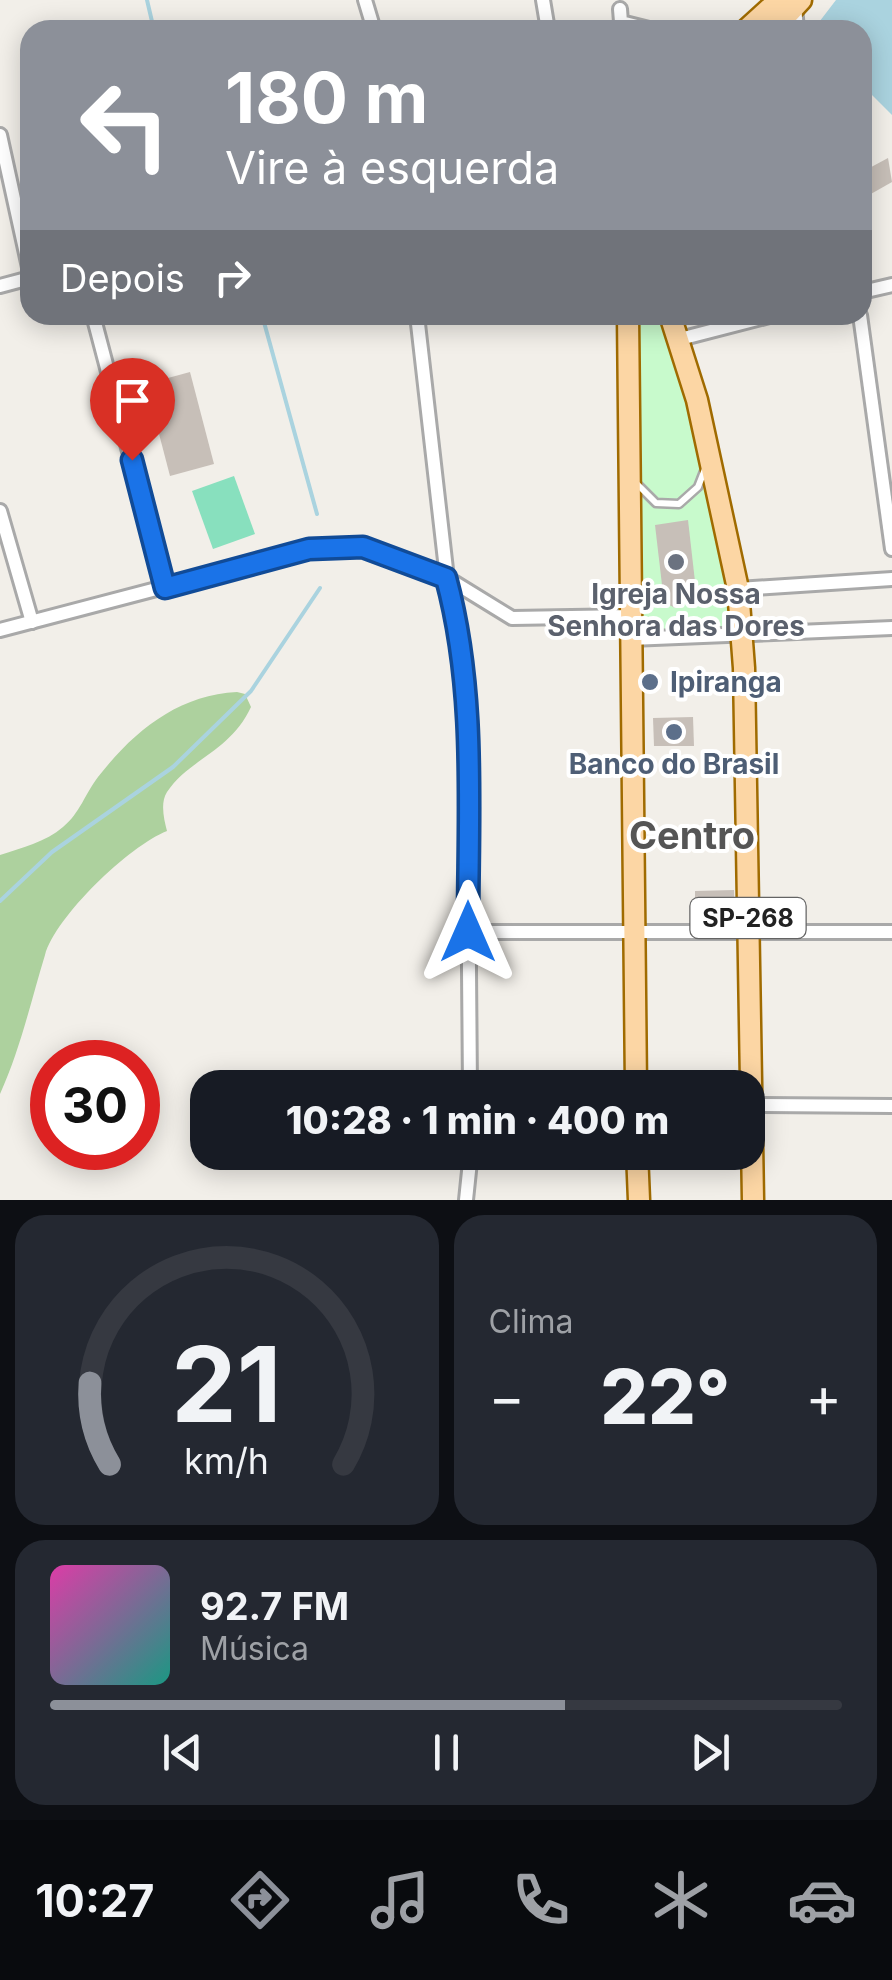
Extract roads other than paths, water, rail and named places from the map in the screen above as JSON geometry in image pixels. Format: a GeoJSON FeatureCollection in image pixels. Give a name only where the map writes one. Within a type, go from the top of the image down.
{"type":"FeatureCollection","features":[{"type":"Feature","properties":{"kind":"main road"},"geometry":{"type":"LineString","coordinates":[[762,20],[792,2]]}},
{"type":"Feature","properties":{"kind":"main road"},"geometry":{"type":"LineString","coordinates":[[628,325],[636,1070]]}},
{"type":"Feature","properties":{"kind":"main road","name":"SP-268"},"geometry":{"type":"LineString","coordinates":[[672,325],[709,454],[738,589],[749,1070]]}},
{"type":"Feature","properties":{"kind":"main road"},"geometry":{"type":"LineString","coordinates":[[638,1170],[639,1200]]}},
{"type":"Feature","properties":{"kind":"main road","name":"SP-268"},"geometry":{"type":"LineString","coordinates":[[752,1170],[753,1200]]}},
{"type":"Feature","properties":{"kind":"street"},"geometry":{"type":"LineString","coordinates":[[620,8],[621,20]]}},
{"type":"Feature","properties":{"kind":"street"},"geometry":{"type":"LineString","coordinates":[[0,135],[20,228]]}},
{"type":"Feature","properties":{"kind":"street"},"geometry":{"type":"LineString","coordinates":[[95,325],[165,588]]}},
{"type":"Feature","properties":{"kind":"street"},"geometry":{"type":"LineString","coordinates":[[417,325],[446,578],[459,624],[467,731],[470,1070]]}},
{"type":"Feature","properties":{"kind":"street"},"geometry":{"type":"LineString","coordinates":[[676,340],[734,325]]}},
{"type":"Feature","properties":{"kind":"street"},"geometry":{"type":"LineString","coordinates":[[861,325],[892,548]]}},
{"type":"Feature","properties":{"kind":"street"},"geometry":{"type":"LineString","coordinates":[[0,510],[32,622]]}},
{"type":"Feature","properties":{"kind":"street"},"geometry":{"type":"LineString","coordinates":[[0,630],[309,549],[363,547],[446,578],[512,618],[631,616]]}},
{"type":"Feature","properties":{"kind":"street"},"geometry":{"type":"LineString","coordinates":[[738,589],[892,579]]}},
{"type":"Feature","properties":{"kind":"street"},"geometry":{"type":"LineString","coordinates":[[630,640],[892,628]]}},
{"type":"Feature","properties":{"kind":"street"},"geometry":{"type":"LineString","coordinates":[[468,932],[892,932]]}},
{"type":"Feature","properties":{"kind":"street"},"geometry":{"type":"LineString","coordinates":[[765,1105],[892,1106]]}},
{"type":"Feature","properties":{"kind":"street"},"geometry":{"type":"LineString","coordinates":[[466,1200],[469,1170]]}},
{"type":"Feature","properties":{"kind":"lane"},"geometry":{"type":"LineString","coordinates":[[629,468],[648,499],[667,506],[678,504],[698,487],[709,454]]}},
{"type":"Feature","properties":{"kind":"water"},"geometry":{"type":"Polygon","coordinates":[[[836,0],[892,0],[892,115],[872,95],[872,20],[821,20],[836,0]]]}},
{"type":"Feature","properties":{"kind":"waterway"},"geometry":{"type":"LineString","coordinates":[[147,0],[152,20]]}},
{"type":"Feature","properties":{"kind":"waterway"},"geometry":{"type":"LineString","coordinates":[[265,325],[317,514]]}},
{"type":"Feature","properties":{"kind":"waterway"},"geometry":{"type":"LineString","coordinates":[[0,901],[52,852],[173,767],[251,691],[320,588]]}},
{"type":"Feature","properties":{"kind":"place","name":"Igreja Nossa Senhora das Dores"},"geometry":{"type":"Point","coordinates":[676,562]}},
{"type":"Feature","properties":{"kind":"place","name":"Ipiranga"},"geometry":{"type":"Point","coordinates":[650,682]}},
{"type":"Feature","properties":{"kind":"place","name":"Banco do Brasil"},"geometry":{"type":"Point","coordinates":[674,732]}},
{"type":"Feature","properties":{"kind":"district","name":"Centro"},"geometry":{"type":"Point","coordinates":[692,835]}}]}
